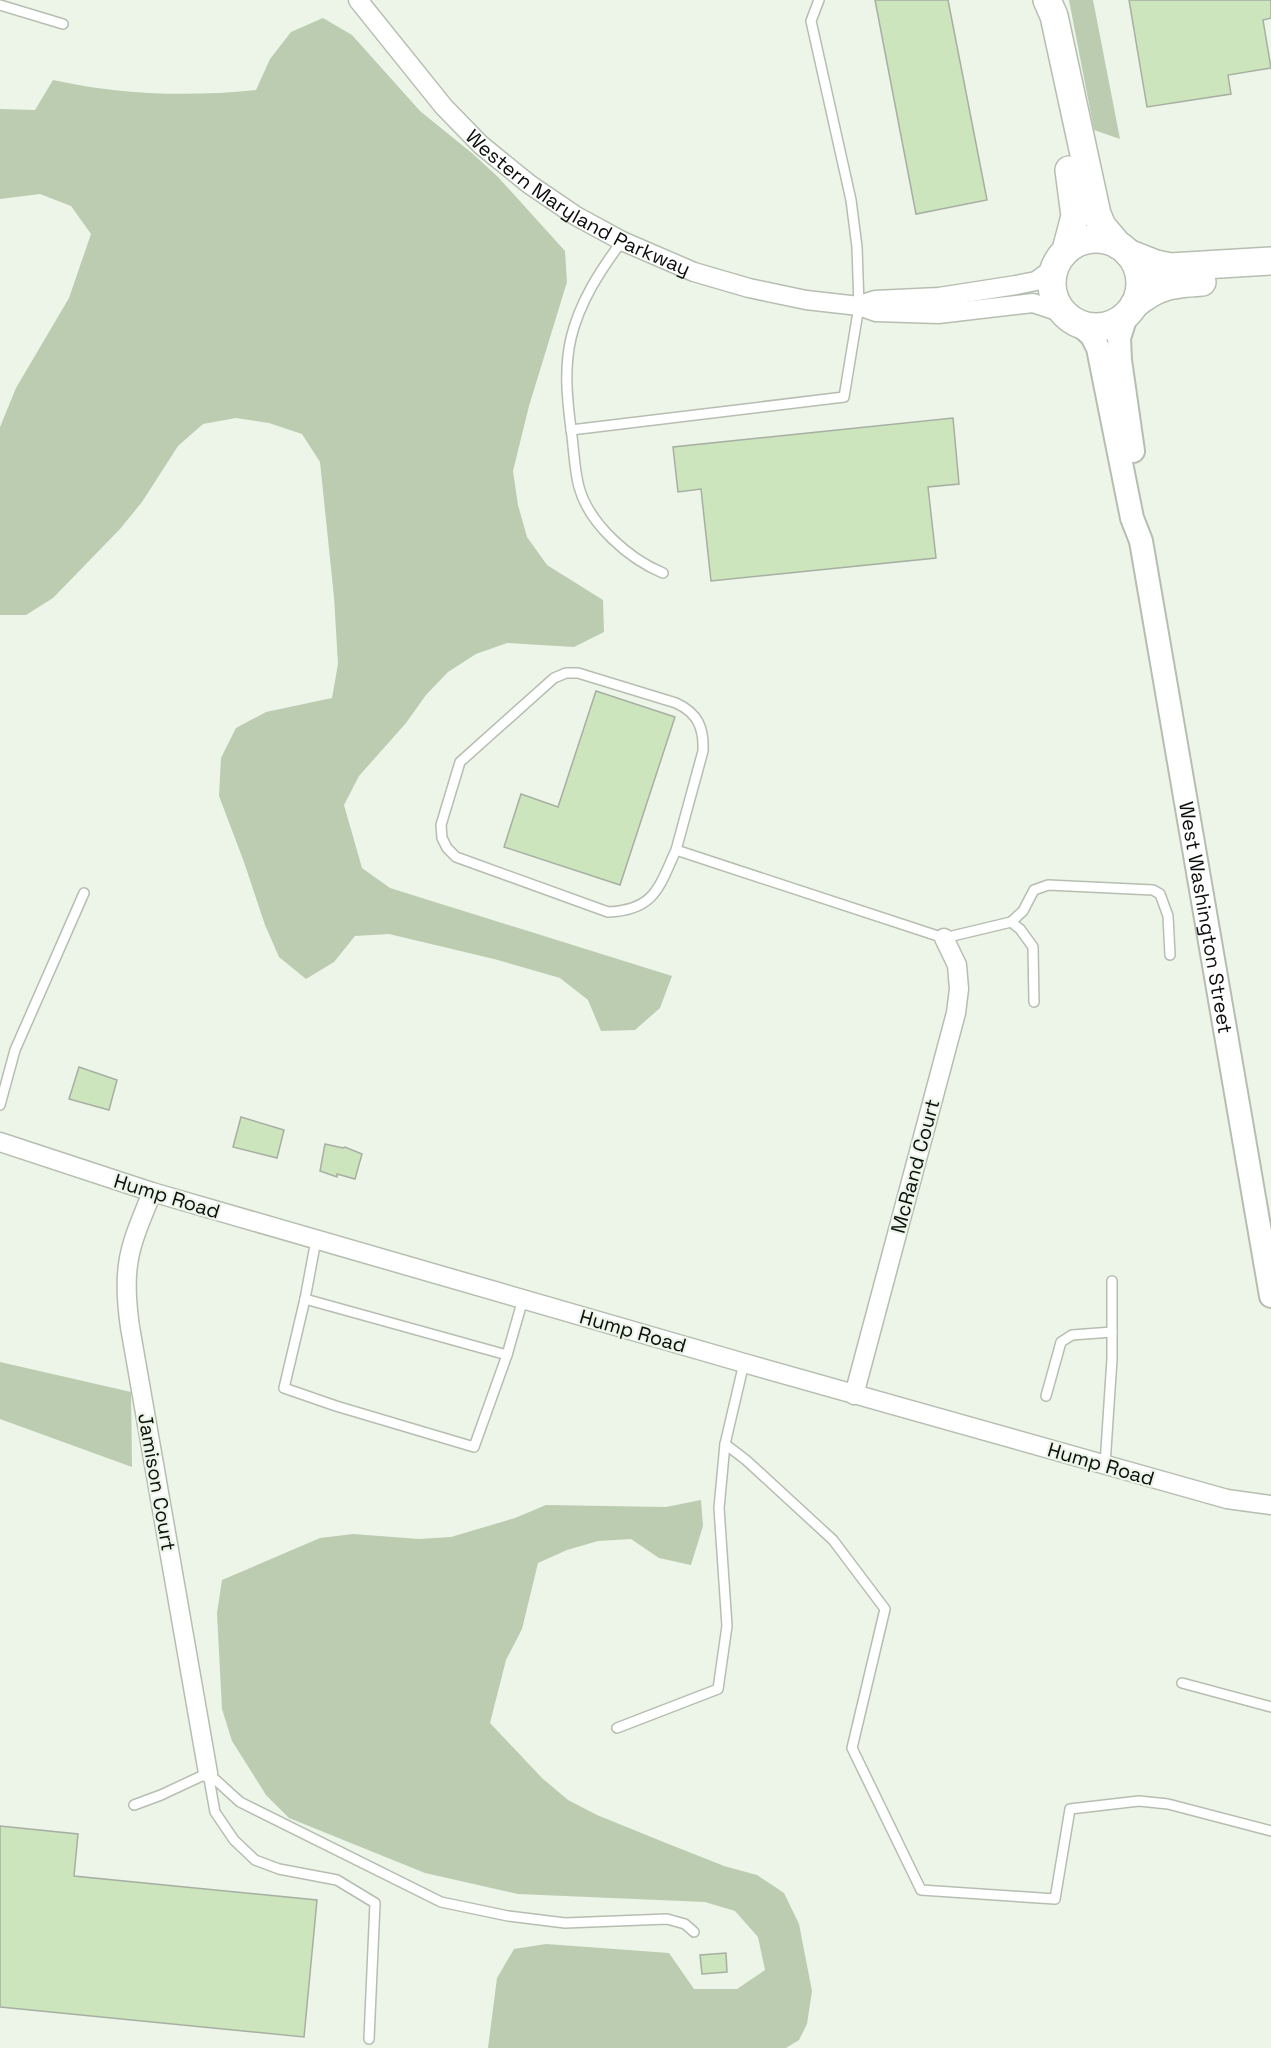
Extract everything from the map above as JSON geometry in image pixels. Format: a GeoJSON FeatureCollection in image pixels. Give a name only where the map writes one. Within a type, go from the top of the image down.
{"type":"FeatureCollection","features":[{"type":"Feature","properties":{"kind":"main road"},"geometry":{"type":"LineString","coordinates":[[1046,0],[1054,16],[1097,214],[1102,226],[1136,265],[1140,278],[1139,292],[1130,310]]}},
{"type":"Feature","properties":{"kind":"main road"},"geometry":{"type":"LineString","coordinates":[[1046,0],[1044,17],[1075,204],[1074,224],[1060,258],[1052,286],[1057,305],[1072,319],[1094,327],[1108,326],[1156,289],[1173,284],[1271,279]]}},
{"type":"Feature","properties":{"kind":"main road"},"geometry":{"type":"LineString","coordinates":[[1060,258],[1078,243],[1091,239],[1105,240],[1156,264],[1170,267],[1271,261]]}},
{"type":"Feature","properties":{"kind":"street","name":"Western Maryland Parkway"},"geometry":{"type":"LineString","coordinates":[[358,0],[444,107],[481,145],[529,184],[576,216],[622,241],[694,272],[748,288],[806,300],[859,306],[876,312],[938,314],[1033,303],[1072,319]]}},
{"type":"Feature","properties":{"kind":"street","name":"Western Maryland Parkway"},"geometry":{"type":"LineString","coordinates":[[859,306],[875,300],[939,297],[1036,281],[1060,258]]}},
{"type":"Feature","properties":{"kind":"street","name":"West Washington Street"},"geometry":{"type":"LineString","coordinates":[[1130,310],[1119,338],[1120,360],[1143,516],[1141,541]]}},
{"type":"Feature","properties":{"kind":"street","name":"West Washington Street"},"geometry":{"type":"LineString","coordinates":[[1072,319],[1092,336],[1098,348],[1132,518],[1141,541],[1271,1296]]}},
{"type":"Feature","properties":{"kind":"street","name":"McRand Court"},"geometry":{"type":"LineString","coordinates":[[854,1395],[956,1013],[959,989],[957,965],[944,938]]}},
{"type":"Feature","properties":{"kind":"street","name":"Hump Road"},"geometry":{"type":"LineString","coordinates":[[0,1142],[152,1192],[744,1364],[1227,1499],[1271,1505]]}},
{"type":"Feature","properties":{"kind":"street","name":"Jamison Court"},"geometry":{"type":"LineString","coordinates":[[152,1192],[136,1234],[128,1264],[126,1294],[208,1773]]}},
{"type":"Feature","properties":{"kind":"lane"},"geometry":{"type":"LineString","coordinates":[[571,430],[844,397],[859,306],[857,247],[851,200],[811,21],[819,0]]}},
{"type":"Feature","properties":{"kind":"lane"},"geometry":{"type":"LineString","coordinates":[[0,5],[63,24]]}},
{"type":"Feature","properties":{"kind":"lane"},"geometry":{"type":"LineString","coordinates":[[622,241],[596,278],[582,306],[571,337],[565,371],[571,430],[579,488],[590,512],[611,538],[630,555],[647,567],[663,573]]}},
{"type":"Feature","properties":{"kind":"lane"},"geometry":{"type":"LineString","coordinates":[[566,673],[578,674],[676,703],[687,708],[698,721],[704,735],[703,751],[675,850],[659,888],[644,904],[626,912],[608,912],[456,857],[447,848],[442,838],[441,825],[460,762],[554,678],[566,673]]}},
{"type":"Feature","properties":{"kind":"lane"},"geometry":{"type":"LineString","coordinates":[[675,850],[944,938],[1011,922],[1023,911],[1035,890],[1048,885],[1153,890],[1160,894],[1168,916],[1170,955]]}},
{"type":"Feature","properties":{"kind":"lane"},"geometry":{"type":"LineString","coordinates":[[0,1104],[15,1050],[84,893]]}},
{"type":"Feature","properties":{"kind":"lane"},"geometry":{"type":"LineString","coordinates":[[1011,922],[1020,929],[1033,946],[1034,1002]]}},
{"type":"Feature","properties":{"kind":"lane"},"geometry":{"type":"LineString","coordinates":[[316,1240],[284,1388],[474,1447],[507,1355],[523,1299]]}},
{"type":"Feature","properties":{"kind":"lane"},"geometry":{"type":"LineString","coordinates":[[1106,1465],[1112,1359],[1112,1281]]}},
{"type":"Feature","properties":{"kind":"lane"},"geometry":{"type":"LineString","coordinates":[[305,1299],[507,1355]]}},
{"type":"Feature","properties":{"kind":"lane"},"geometry":{"type":"LineString","coordinates":[[1046,1396],[1061,1342],[1072,1335],[1112,1332]]}},
{"type":"Feature","properties":{"kind":"lane"},"geometry":{"type":"LineString","coordinates":[[617,1728],[718,1689],[727,1626],[719,1508],[726,1444],[744,1364]]}},
{"type":"Feature","properties":{"kind":"lane"},"geometry":{"type":"LineString","coordinates":[[726,1444],[833,1540],[885,1610],[852,1748],[921,1890],[1055,1899],[1070,1809],[1139,1801],[1168,1804],[1271,1831]]}},
{"type":"Feature","properties":{"kind":"lane"},"geometry":{"type":"LineString","coordinates":[[1182,1683],[1271,1707]]}},
{"type":"Feature","properties":{"kind":"lane"},"geometry":{"type":"LineString","coordinates":[[134,1805],[208,1773]]}},
{"type":"Feature","properties":{"kind":"lane"},"geometry":{"type":"LineString","coordinates":[[208,1773],[240,1802],[441,1902],[508,1916],[565,1923],[667,1918],[685,1924],[694,1932]]}},
{"type":"Feature","properties":{"kind":"lane"},"geometry":{"type":"LineString","coordinates":[[208,1773],[215,1812],[234,1840],[255,1860],[279,1869],[337,1880],[375,1904],[369,2039]]}},
{"type":"Feature","properties":{"kind":"green space"},"geometry":{"type":"Polygon","coordinates":[[[1069,0],[1093,0],[1120,139],[1094,130],[1069,0]]]}},
{"type":"Feature","properties":{"kind":"green space"},"geometry":{"type":"Polygon","coordinates":[[[323,18],[352,35],[420,111],[498,177],[565,251],[567,282],[529,406],[513,471],[518,505],[527,537],[547,565],[603,600],[604,632],[574,647],[507,643],[476,654],[448,672],[426,695],[406,723],[359,776],[344,805],[362,868],[390,888],[672,976],[660,1008],[635,1030],[601,1031],[588,1000],[560,978],[494,959],[389,934],[355,936],[334,962],[306,979],[279,957],[265,925],[219,796],[221,758],[236,728],[266,712],[332,698],[338,664],[334,597],[320,462],[302,434],[269,423],[236,418],[203,424],[178,446],[142,502],[120,529],[53,598],[26,615],[0,615],[0,427],[16,388],[69,298],[91,234],[71,206],[40,194],[0,199],[0,109],[35,110],[53,80],[128,92],[205,94],[256,90],[270,59],[291,32],[323,18]]]}},
{"type":"Feature","properties":{"kind":"green space"},"geometry":{"type":"Polygon","coordinates":[[[0,1362],[131,1392],[132,1467],[0,1419],[0,1362]]]}},
{"type":"Feature","properties":{"kind":"green space"},"geometry":{"type":"Polygon","coordinates":[[[701,1500],[703,1526],[691,1565],[659,1558],[631,1539],[598,1541],[567,1550],[538,1563],[522,1629],[506,1660],[490,1723],[542,1778],[568,1800],[597,1815],[724,1866],[757,1875],[784,1893],[799,1924],[812,1991],[807,2024],[799,2040],[786,2048],[488,2048],[497,1978],[514,1949],[546,1944],[669,1953],[694,1989],[737,1989],[765,1970],[758,1937],[735,1911],[705,1902],[518,1894],[425,1873],[289,1818],[266,1795],[232,1741],[222,1709],[217,1613],[222,1580],[320,1538],[353,1534],[419,1539],[451,1537],[515,1518],[546,1505],[666,1507],[701,1500]]]}},
{"type":"Feature","properties":{"kind":"building"},"geometry":{"type":"Polygon","coordinates":[[[875,0],[948,0],[987,200],[916,214],[875,0]]]}},
{"type":"Feature","properties":{"kind":"building"},"geometry":{"type":"Polygon","coordinates":[[[1129,0],[1271,0],[1271,18],[1263,20],[1271,68],[1228,75],[1231,94],[1147,107],[1129,0]]]}},
{"type":"Feature","properties":{"kind":"building"},"geometry":{"type":"Polygon","coordinates":[[[953,418],[959,484],[928,487],[936,558],[711,581],[701,489],[678,492],[673,447],[953,418]]]}},
{"type":"Feature","properties":{"kind":"building"},"geometry":{"type":"Polygon","coordinates":[[[596,691],[675,717],[620,885],[504,847],[521,794],[558,807],[596,691]]]}},
{"type":"Feature","properties":{"kind":"building"},"geometry":{"type":"Polygon","coordinates":[[[79,1067],[117,1080],[109,1110],[69,1099],[79,1067]]]}},
{"type":"Feature","properties":{"kind":"building"},"geometry":{"type":"Polygon","coordinates":[[[241,1117],[284,1130],[277,1158],[233,1147],[241,1117]]]}},
{"type":"Feature","properties":{"kind":"building"},"geometry":{"type":"Polygon","coordinates":[[[325,1144],[345,1147],[362,1154],[355,1179],[337,1174],[337,1177],[320,1171],[325,1144]]]}},
{"type":"Feature","properties":{"kind":"building"},"geometry":{"type":"Polygon","coordinates":[[[0,1826],[78,1834],[74,1876],[317,1900],[304,2037],[0,2007],[0,1826]]]}},
{"type":"Feature","properties":{"kind":"building"},"geometry":{"type":"Polygon","coordinates":[[[726,1953],[727,1972],[702,1974],[700,1955],[726,1953]]]}}]}
